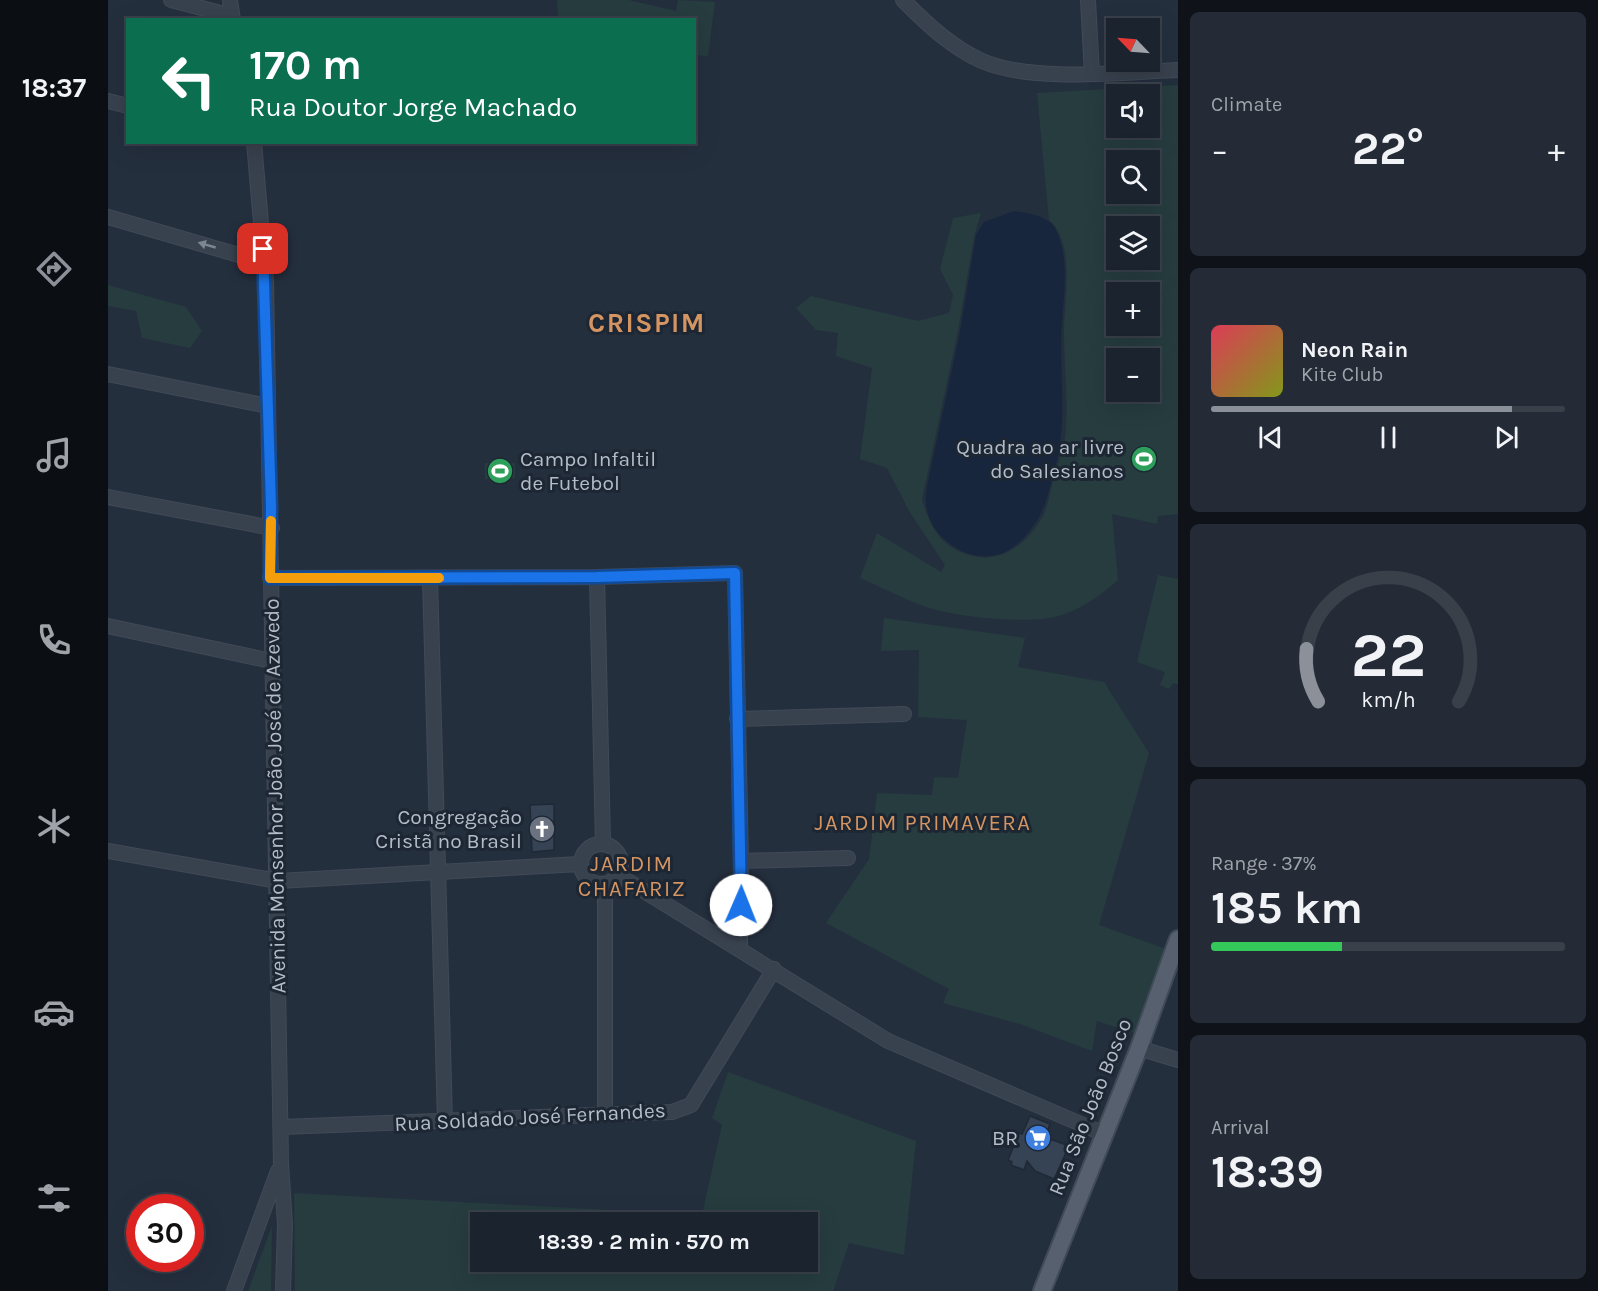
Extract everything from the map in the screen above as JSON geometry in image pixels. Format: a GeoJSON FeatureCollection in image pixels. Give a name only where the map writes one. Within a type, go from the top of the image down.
{"type":"FeatureCollection","features":[{"type":"Feature","properties":{"kind":"main road","name":"Rua São João Bosco"},"geometry":{"type":"LineString","coordinates":[[1042,1291],[1139,1048],[1178,939]]}},
{"type":"Feature","properties":{"kind":"street"},"geometry":{"type":"LineString","coordinates":[[171,0],[233,18],[230,0]]}},
{"type":"Feature","properties":{"kind":"street"},"geometry":{"type":"LineString","coordinates":[[903,0],[954,46],[984,61],[1016,71],[1092,74],[1178,70]]}},
{"type":"Feature","properties":{"kind":"street"},"geometry":{"type":"LineString","coordinates":[[1088,0],[1092,74]]}},
{"type":"Feature","properties":{"kind":"street"},"geometry":{"type":"LineString","coordinates":[[108,100],[126,105]]}},
{"type":"Feature","properties":{"kind":"street","name":"Avenida Monsenhor João José de Azevedo"},"geometry":{"type":"LineString","coordinates":[[254,144],[263,262],[272,528],[271,661],[278,881],[281,1163],[285,1224],[283,1291]]}},
{"type":"Feature","properties":{"kind":"street"},"geometry":{"type":"LineString","coordinates":[[108,217],[263,262]]}},
{"type":"Feature","properties":{"kind":"street"},"geometry":{"type":"LineString","coordinates":[[108,374],[268,406]]}},
{"type":"Feature","properties":{"kind":"street"},"geometry":{"type":"LineString","coordinates":[[108,497],[272,528]]}},
{"type":"Feature","properties":{"kind":"street"},"geometry":{"type":"LineString","coordinates":[[270,578],[597,577],[735,573],[741,861],[740,949]]}},
{"type":"Feature","properties":{"kind":"street"},"geometry":{"type":"LineString","coordinates":[[597,577],[603,843]]}},
{"type":"Feature","properties":{"kind":"street"},"geometry":{"type":"LineString","coordinates":[[430,578],[446,1122]]}},
{"type":"Feature","properties":{"kind":"street"},"geometry":{"type":"LineString","coordinates":[[108,627],[271,661]]}},
{"type":"Feature","properties":{"kind":"street"},"geometry":{"type":"LineString","coordinates":[[737,719],[904,714]]}},
{"type":"Feature","properties":{"kind":"street"},"geometry":{"type":"LineString","coordinates":[[603,843],[612,847],[619,855],[621,865],[618,875],[604,884],[592,883],[584,876],[580,864],[583,853],[591,845],[603,843]]}},
{"type":"Feature","properties":{"kind":"street"},"geometry":{"type":"LineString","coordinates":[[108,851],[278,881],[580,864]]}},
{"type":"Feature","properties":{"kind":"street"},"geometry":{"type":"LineString","coordinates":[[741,861],[848,858]]}},
{"type":"Feature","properties":{"kind":"street"},"geometry":{"type":"LineString","coordinates":[[618,875],[888,1041],[1104,1134]]}},
{"type":"Feature","properties":{"kind":"street"},"geometry":{"type":"LineString","coordinates":[[604,884],[605,1114]]}},
{"type":"Feature","properties":{"kind":"street","name":"Rua Soldado José Fernandes"},"geometry":{"type":"LineString","coordinates":[[281,1127],[672,1112],[691,1105],[774,969]]}},
{"type":"Feature","properties":{"kind":"street"},"geometry":{"type":"LineString","coordinates":[[1139,1048],[1178,1060]]}},
{"type":"Feature","properties":{"kind":"street"},"geometry":{"type":"LineString","coordinates":[[234,1291],[281,1163]]}},
{"type":"Feature","properties":{"kind":"street"},"geometry":{"type":"LineString","coordinates":[[263,1216],[285,1224]]}},
{"type":"Feature","properties":{"kind":"green space"},"geometry":{"type":"Polygon","coordinates":[[[557,0],[629,0],[676,11],[678,0],[715,2],[708,56],[696,55],[696,18],[558,18],[557,0]]]}},
{"type":"Feature","properties":{"kind":"green space"},"geometry":{"type":"Polygon","coordinates":[[[1178,85],[1178,514],[1158,516],[1157,524],[1112,514],[1118,580],[1081,607],[1064,614],[1025,620],[989,618],[923,606],[860,578],[877,533],[941,572],[945,565],[909,511],[887,468],[860,459],[872,368],[836,356],[838,333],[816,330],[796,308],[811,296],[918,321],[949,313],[953,295],[940,269],[953,218],[981,213],[974,237],[958,331],[922,499],[933,527],[943,541],[969,555],[992,557],[1003,554],[1030,535],[1043,516],[1064,446],[1066,257],[1063,243],[1049,220],[1037,93],[1106,89],[1106,138],[1160,138],[1160,86],[1178,85]]]}},
{"type":"Feature","properties":{"kind":"green space"},"geometry":{"type":"Polygon","coordinates":[[[108,285],[186,307],[202,331],[190,348],[142,338],[136,311],[108,306],[108,285]]]}},
{"type":"Feature","properties":{"kind":"green space","name":"Campo Infaltil de Futebol"},"geometry":{"type":"Polygon","coordinates":[[[485,463],[515,463],[515,478],[485,479],[485,463]]]}},
{"type":"Feature","properties":{"kind":"green space"},"geometry":{"type":"Polygon","coordinates":[[[1158,575],[1178,579],[1178,684],[1173,683],[1169,689],[1160,685],[1165,672],[1137,662],[1158,575]]]}},
{"type":"Feature","properties":{"kind":"green space"},"geometry":{"type":"Polygon","coordinates":[[[884,618],[1025,638],[1018,667],[1104,682],[1149,753],[1099,925],[1166,949],[1134,1033],[1097,1021],[1092,1051],[1020,1024],[943,1003],[949,989],[826,923],[869,859],[877,793],[932,795],[934,777],[958,778],[967,720],[918,717],[919,650],[881,651],[884,618]]]}},
{"type":"Feature","properties":{"kind":"green space"},"geometry":{"type":"Polygon","coordinates":[[[728,1072],[916,1141],[904,1255],[849,1243],[833,1291],[295,1291],[294,1193],[646,1212],[470,1212],[470,1272],[818,1272],[818,1212],[703,1212],[722,1125],[712,1118],[728,1072]]]}},
{"type":"Feature","properties":{"kind":"green space"},"geometry":{"type":"Polygon","coordinates":[[[272,1226],[271,1291],[248,1291],[272,1226]]]}},
{"type":"Feature","properties":{"kind":"water"},"geometry":{"type":"Polygon","coordinates":[[[1014,211],[1037,216],[1052,224],[1063,250],[1065,275],[1061,343],[1061,439],[1044,507],[1030,531],[1011,549],[994,556],[981,556],[967,553],[944,539],[929,516],[926,495],[960,332],[976,235],[984,222],[1014,211]]]}},
{"type":"Feature","properties":{"kind":"building","name":"Congregação Cristã no Brasil"},"geometry":{"type":"Polygon","coordinates":[[[554,804],[554,850],[532,852],[530,805],[554,804]]]}},
{"type":"Feature","properties":{"kind":"building"},"geometry":{"type":"Polygon","coordinates":[[[1030,1116],[1050,1124],[1045,1137],[1069,1146],[1054,1179],[1035,1171],[1027,1161],[1024,1170],[1011,1165],[1012,1162],[1008,1160],[1019,1133],[1022,1134],[1030,1116]]]}},
{"type":"Feature","properties":{"kind":"slow traffic"},"geometry":{"type":"LineString","coordinates":[[271,521],[270,578],[439,578]]}},
{"type":"Feature","properties":{"kind":"place","name":"Quadra ao ar livre do Salesianos"},"geometry":{"type":"Point","coordinates":[1144,459]}},
{"type":"Feature","properties":{"kind":"place","name":"Campo Infaltil de Futebol"},"geometry":{"type":"Point","coordinates":[500,471]}},
{"type":"Feature","properties":{"kind":"place","name":"Congregação Cristã no Brasil"},"geometry":{"type":"Point","coordinates":[542,829]}},
{"type":"Feature","properties":{"kind":"place","name":"BR"},"geometry":{"type":"Point","coordinates":[1038,1138]}},
{"type":"Feature","properties":{"kind":"district","name":"CRISPIM"},"geometry":{"type":"Point","coordinates":[647,323]}},
{"type":"Feature","properties":{"kind":"district","name":"JARDIM PRIMAVERA"},"geometry":{"type":"Point","coordinates":[923,822]}},
{"type":"Feature","properties":{"kind":"district","name":"JARDIM CHAFARIZ"},"geometry":{"type":"Point","coordinates":[632,876]}},
{"type":"Feature","properties":{"kind":"route"},"geometry":{"type":"LineString","coordinates":[[263,249],[266,281],[272,528],[270,578],[597,577],[735,573],[741,905]]}}]}
